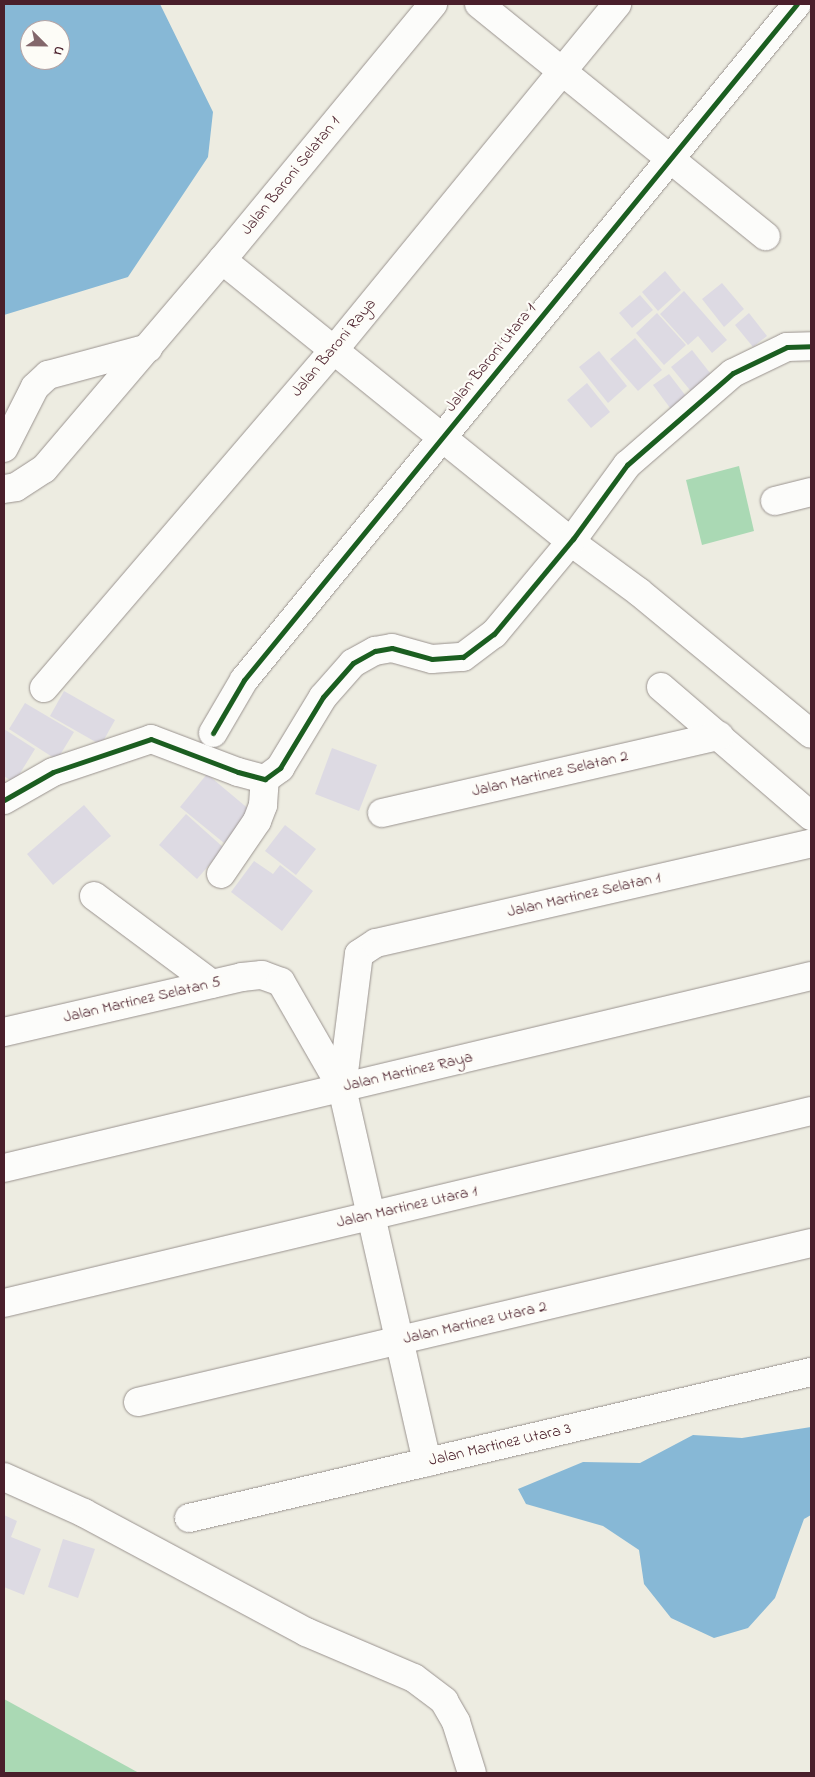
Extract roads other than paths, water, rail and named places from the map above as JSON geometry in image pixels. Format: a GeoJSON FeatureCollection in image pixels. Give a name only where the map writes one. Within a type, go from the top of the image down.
{"type":"FeatureCollection","features":[{"type":"Feature","properties":{"kind":"street","name":"Jalan Baroni Selatan 1"},"geometry":{"type":"LineString","coordinates":[[4,489],[16,487],[44,469],[222,260],[433,4]]}},
{"type":"Feature","properties":{"kind":"street"},"geometry":{"type":"LineString","coordinates":[[479,4],[766,236]]}},
{"type":"Feature","properties":{"kind":"street","name":"Jalan Baroni Raya"},"geometry":{"type":"LineString","coordinates":[[44,688],[334,350],[618,4]]}},
{"type":"Feature","properties":{"kind":"street","name":"Jalan Baroni Utara 1"},"geometry":{"type":"LineString","coordinates":[[213,733],[244,680],[797,4]]}},
{"type":"Feature","properties":{"kind":"street"},"geometry":{"type":"LineString","coordinates":[[222,260],[571,542],[639,592],[811,734]]}},
{"type":"Feature","properties":{"kind":"street"},"geometry":{"type":"LineString","coordinates":[[4,800],[53,772],[151,739],[238,772],[264,779],[280,768],[323,697],[353,663],[375,651],[392,648],[432,658],[464,657],[494,634],[571,542],[627,465],[732,373],[787,347],[811,346]]}},
{"type":"Feature","properties":{"kind":"street"},"geometry":{"type":"LineString","coordinates":[[4,448],[36,387],[48,375],[148,348]]}},
{"type":"Feature","properties":{"kind":"street"},"geometry":{"type":"LineString","coordinates":[[775,501],[811,492]]}},
{"type":"Feature","properties":{"kind":"street"},"geometry":{"type":"LineString","coordinates":[[661,687],[811,816]]}},
{"type":"Feature","properties":{"kind":"street","name":"Jalan Martinez Selatan 2"},"geometry":{"type":"LineString","coordinates":[[382,813],[719,736]]}},
{"type":"Feature","properties":{"kind":"street"},"geometry":{"type":"LineString","coordinates":[[221,874],[257,821],[263,805],[264,779]]}},
{"type":"Feature","properties":{"kind":"street","name":"Jalan Martinez Selatan 1"},"geometry":{"type":"LineString","coordinates":[[342,1088],[359,954],[376,943],[811,843]]}},
{"type":"Feature","properties":{"kind":"street"},"geometry":{"type":"LineString","coordinates":[[94,896],[212,984]]}},
{"type":"Feature","properties":{"kind":"street","name":"Jalan Martinez Selatan 5"},"geometry":{"type":"LineString","coordinates":[[4,1032],[212,984],[262,975],[281,982],[342,1088]]}},
{"type":"Feature","properties":{"kind":"street","name":"Jalan Martinez Raya"},"geometry":{"type":"LineString","coordinates":[[4,1168],[811,976]]}},
{"type":"Feature","properties":{"kind":"street"},"geometry":{"type":"LineString","coordinates":[[342,1088],[428,1462]]}},
{"type":"Feature","properties":{"kind":"street","name":"Jalan Martinez Utara 1"},"geometry":{"type":"LineString","coordinates":[[4,1303],[811,1111]]}},
{"type":"Feature","properties":{"kind":"street","name":"Jalan Martinez Utara 2"},"geometry":{"type":"LineString","coordinates":[[138,1402],[811,1244]]}},
{"type":"Feature","properties":{"kind":"street","name":"Jalan Martinez Utara 3"},"geometry":{"type":"LineString","coordinates":[[188,1518],[811,1372]]}},
{"type":"Feature","properties":{"kind":"street"},"geometry":{"type":"LineString","coordinates":[[4,1477],[84,1513],[306,1632],[414,1678],[437,1693],[447,1705],[456,1722],[472,1773]]}},
{"type":"Feature","properties":{"kind":"water"},"geometry":{"type":"Polygon","coordinates":[[[4,4],[160,4],[213,112],[208,157],[128,277],[4,315],[4,4]]]}},
{"type":"Feature","properties":{"kind":"water"},"geometry":{"type":"Polygon","coordinates":[[[811,1427],[811,1515],[804,1519],[775,1598],[748,1628],[714,1638],[671,1618],[644,1584],[639,1550],[603,1526],[526,1504],[518,1489],[583,1462],[640,1463],[693,1435],[742,1438],[811,1427]]]}}]}
